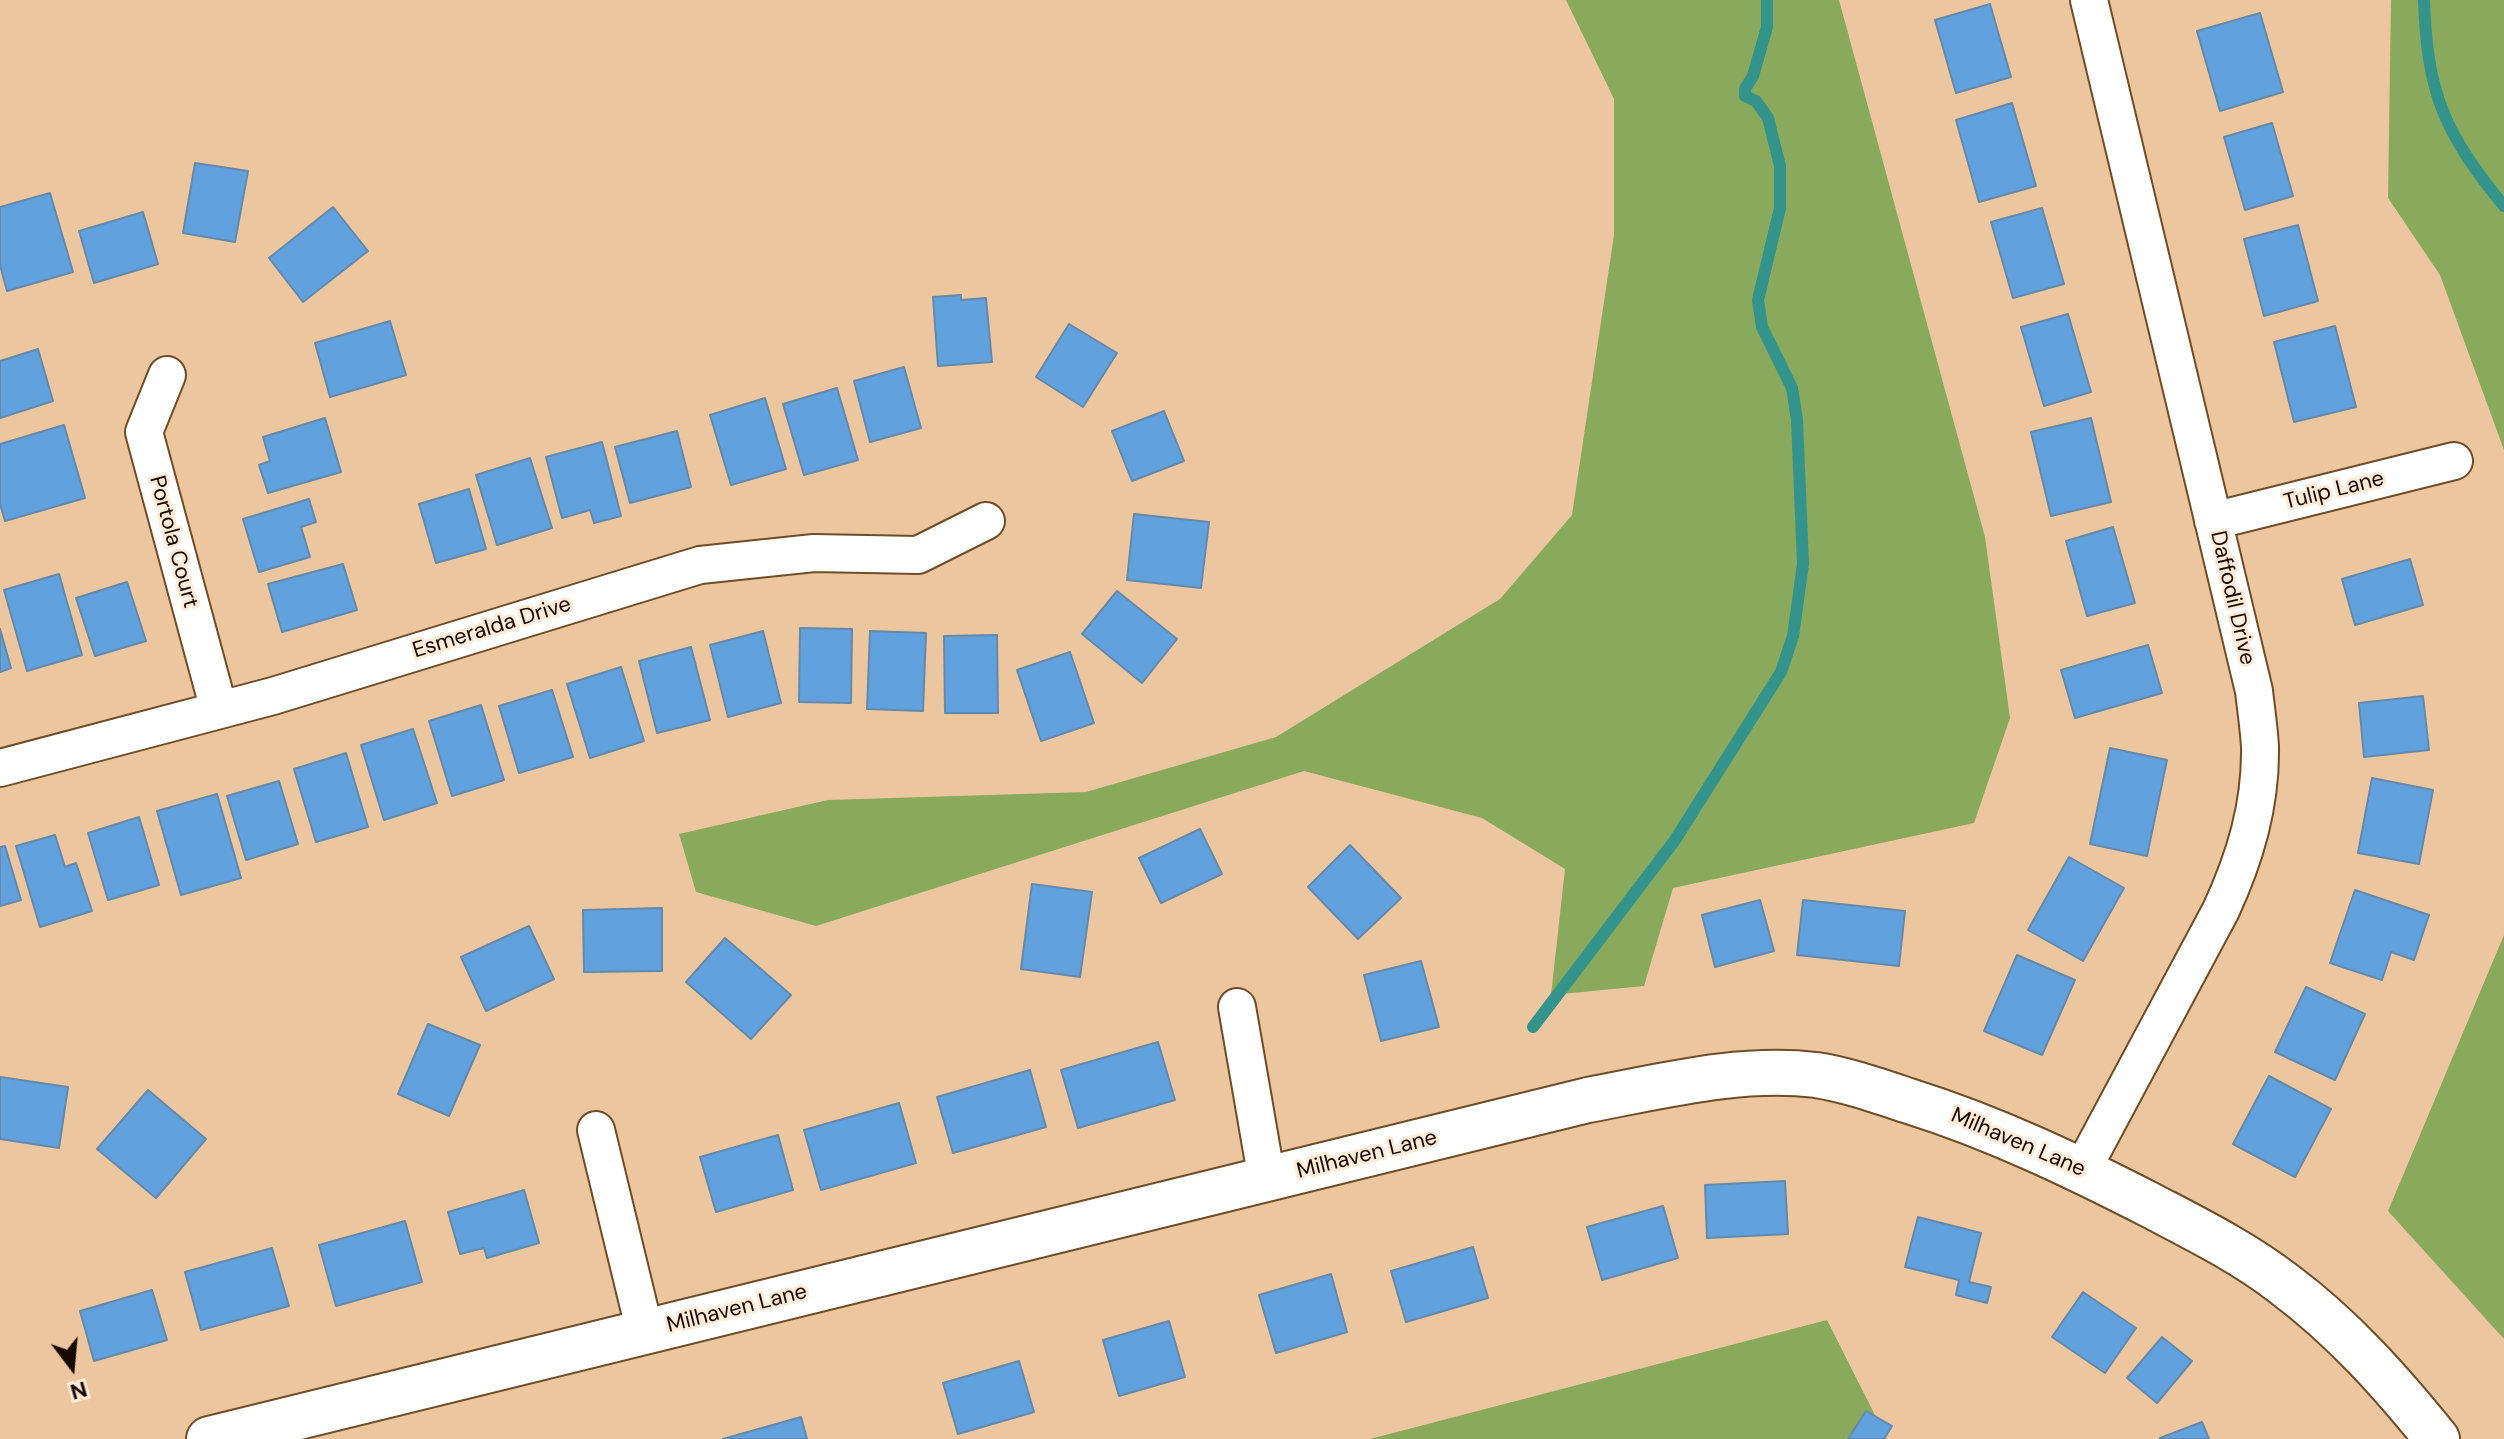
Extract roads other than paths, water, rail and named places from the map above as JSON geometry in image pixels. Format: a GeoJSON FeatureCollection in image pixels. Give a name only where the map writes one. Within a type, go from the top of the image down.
{"type":"FeatureCollection","features":[{"type":"Feature","properties":{"kind":"street","name":"Daffodil Drive"},"geometry":{"type":"LineString","coordinates":[[2082,1170],[2221,910],[2240,867],[2250,837],[2260,747],[2254,691],[2089,0]]}},
{"type":"Feature","properties":{"kind":"street","name":"Portola Court"},"geometry":{"type":"LineString","coordinates":[[167,375],[144,432],[219,710]]}},
{"type":"Feature","properties":{"kind":"street","name":"Tulip Lane"},"geometry":{"type":"LineString","coordinates":[[2213,521],[2454,461]]}},
{"type":"Feature","properties":{"kind":"street","name":"Esmeralda Drive"},"geometry":{"type":"LineString","coordinates":[[0,768],[273,696],[700,565],[814,553],[918,555],[986,521]]}},
{"type":"Feature","properties":{"kind":"street"},"geometry":{"type":"LineString","coordinates":[[1237,1007],[1267,1180]]}},
{"type":"Feature","properties":{"kind":"street","name":"Milhaven Lane"},"geometry":{"type":"LineString","coordinates":[[209,1439],[291,1430],[645,1332],[1588,1100],[1688,1081],[1761,1073],[1846,1080],[1967,1119],[2082,1170],[2209,1235],[2283,1283],[2351,1340],[2396,1388],[2437,1439]]}},
{"type":"Feature","properties":{"kind":"street"},"geometry":{"type":"LineString","coordinates":[[596,1130],[645,1332]]}},
{"type":"Feature","properties":{"kind":"waterway"},"geometry":{"type":"LineString","coordinates":[[1533,1027],[1675,840],[1781,672],[1793,636],[1803,564],[1797,420],[1792,388],[1762,327],[1758,300],[1780,208],[1780,166],[1768,118],[1756,101],[1745,96],[1767,27],[1767,0]]}},
{"type":"Feature","properties":{"kind":"waterway"},"geometry":{"type":"LineString","coordinates":[[2424,0],[2429,62],[2443,111],[2467,157],[2504,206]]}}]}
